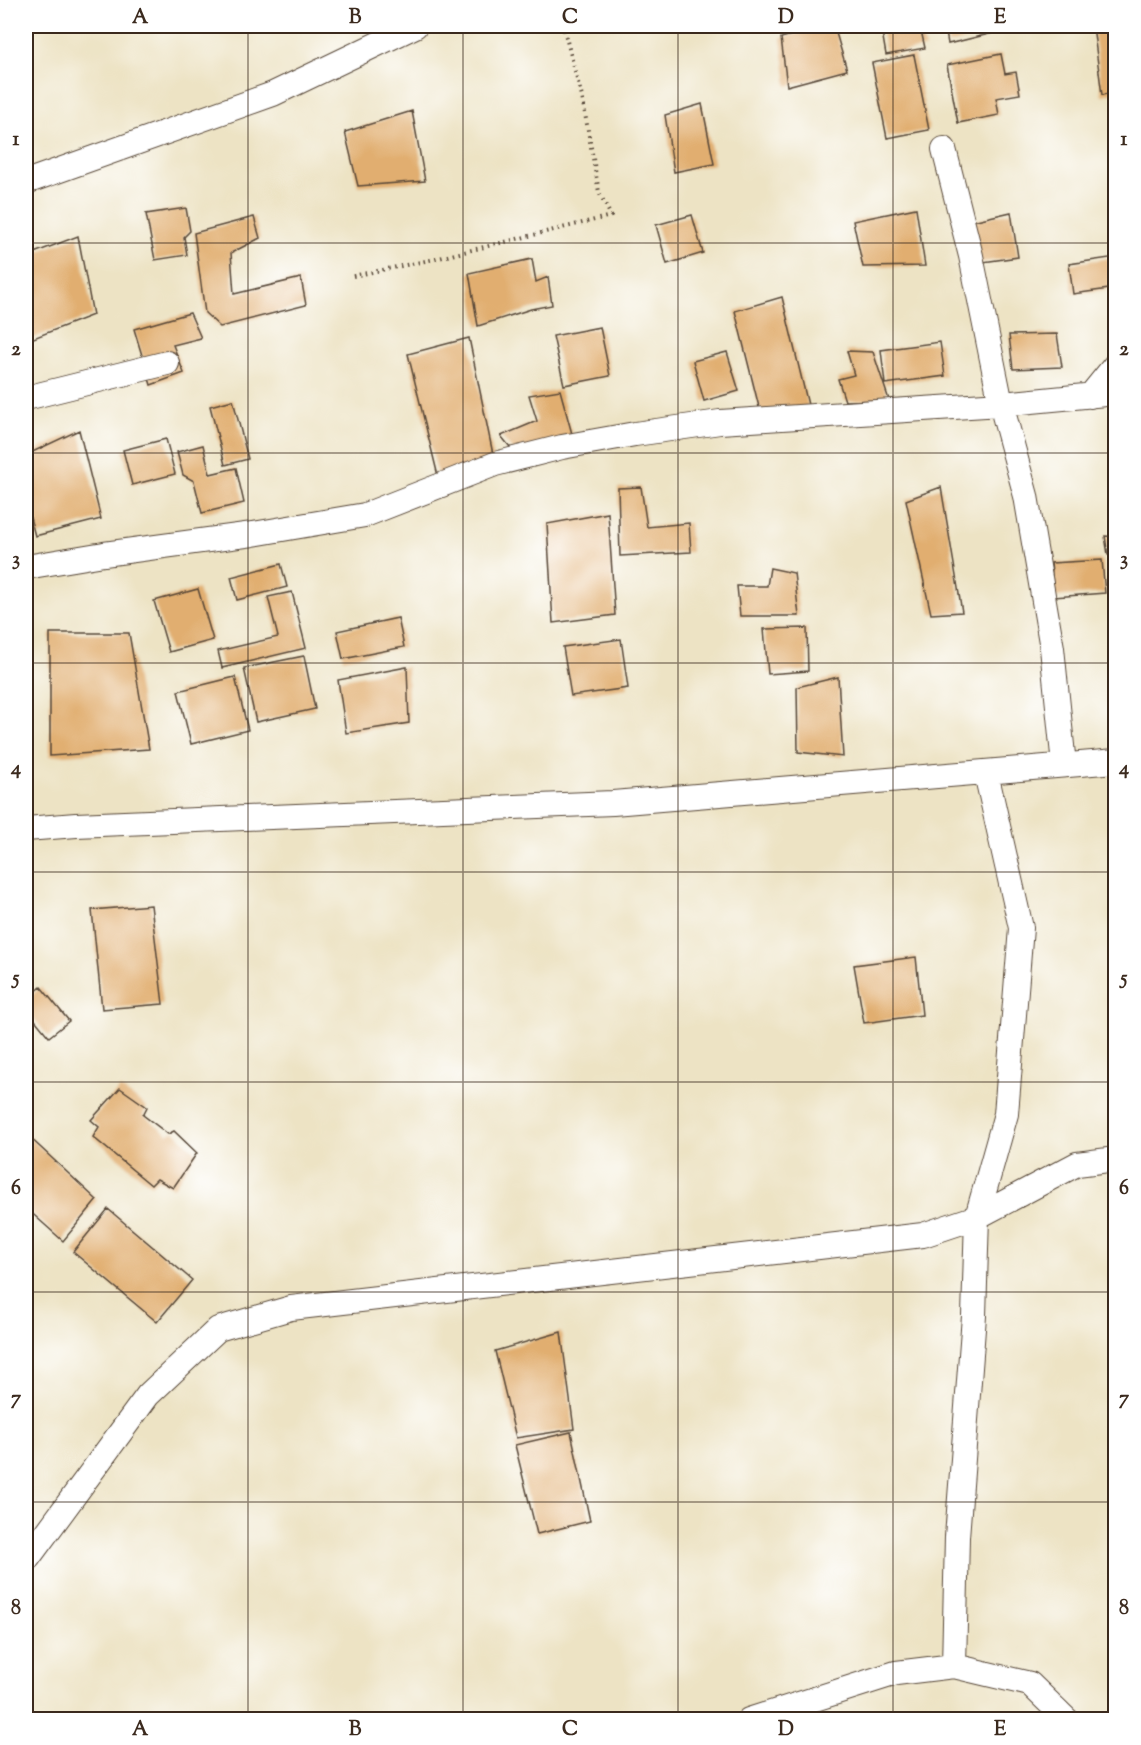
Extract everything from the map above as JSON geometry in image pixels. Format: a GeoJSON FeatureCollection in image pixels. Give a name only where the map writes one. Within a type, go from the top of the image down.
{"type":"FeatureCollection","features":[{"type":"Feature","properties":{"kind":"street"},"geometry":{"type":"LineString","coordinates":[[26,182],[273,94],[415,26]]}},
{"type":"Feature","properties":{"kind":"street"},"geometry":{"type":"LineString","coordinates":[[944,149],[971,256],[1001,404],[1026,496],[1052,648],[1064,765]]}},
{"type":"Feature","properties":{"kind":"street"},"geometry":{"type":"LineString","coordinates":[[26,398],[167,363]]}},
{"type":"Feature","properties":{"kind":"street"},"geometry":{"type":"LineString","coordinates":[[1090,396],[1116,364]]}},
{"type":"Feature","properties":{"kind":"street"},"geometry":{"type":"LineString","coordinates":[[26,567],[365,515],[495,464],[562,447],[635,434],[720,422],[1001,404],[1116,393]]}},
{"type":"Feature","properties":{"kind":"street"},"geometry":{"type":"LineString","coordinates":[[26,829],[613,803],[1116,761]]}},
{"type":"Feature","properties":{"kind":"street"},"geometry":{"type":"LineString","coordinates":[[954,1666],[957,1537],[974,1316],[977,1217],[1006,1114],[1021,928],[986,773]]}},
{"type":"Feature","properties":{"kind":"street"},"geometry":{"type":"LineString","coordinates":[[26,1561],[148,1395],[218,1329],[291,1308],[923,1235],[977,1217],[1077,1164],[1116,1159]]}},
{"type":"Feature","properties":{"kind":"street"},"geometry":{"type":"LineString","coordinates":[[749,1719],[896,1673],[954,1666],[1030,1684],[1067,1719]]}},
{"type":"Feature","properties":{"kind":"path"},"geometry":{"type":"LineString","coordinates":[[353,276],[435,259],[611,216],[599,192],[582,98],[563,26]]}},
{"type":"Feature","properties":{"kind":"building"},"geometry":{"type":"Polygon","coordinates":[[[824,26],[834,26],[847,70],[787,86],[781,38],[824,26]]]}},
{"type":"Feature","properties":{"kind":"building"},"geometry":{"type":"Polygon","coordinates":[[[881,26],[920,26],[925,48],[886,55],[881,26]]]}},
{"type":"Feature","properties":{"kind":"building"},"geometry":{"type":"Polygon","coordinates":[[[945,26],[1022,26],[948,44],[945,26]]]}},
{"type":"Feature","properties":{"kind":"building"},"geometry":{"type":"Polygon","coordinates":[[[1093,26],[1116,26],[1116,92],[1102,95],[1093,26]]]}},
{"type":"Feature","properties":{"kind":"building"},"geometry":{"type":"Polygon","coordinates":[[[1001,54],[1005,74],[1016,72],[1020,94],[996,98],[999,115],[958,123],[947,65],[1001,54]]]}},
{"type":"Feature","properties":{"kind":"building"},"geometry":{"type":"Polygon","coordinates":[[[914,55],[929,130],[887,138],[872,63],[914,55]]]}},
{"type":"Feature","properties":{"kind":"building"},"geometry":{"type":"Polygon","coordinates":[[[702,104],[714,164],[674,172],[665,115],[702,104]]]}},
{"type":"Feature","properties":{"kind":"building"},"geometry":{"type":"Polygon","coordinates":[[[412,111],[425,181],[358,186],[345,132],[412,111]]]}},
{"type":"Feature","properties":{"kind":"building"},"geometry":{"type":"Polygon","coordinates":[[[186,208],[190,231],[184,237],[187,255],[155,260],[146,214],[186,208]]]}},
{"type":"Feature","properties":{"kind":"building"},"geometry":{"type":"Polygon","coordinates":[[[916,208],[925,266],[863,267],[853,221],[916,208]]]}},
{"type":"Feature","properties":{"kind":"building"},"geometry":{"type":"Polygon","coordinates":[[[1011,212],[1018,257],[962,265],[955,225],[1011,212]]]}},
{"type":"Feature","properties":{"kind":"building"},"geometry":{"type":"Polygon","coordinates":[[[692,215],[703,253],[667,264],[656,225],[692,215]]]}},
{"type":"Feature","properties":{"kind":"building"},"geometry":{"type":"Polygon","coordinates":[[[254,217],[260,238],[231,253],[234,294],[301,278],[306,305],[220,327],[205,313],[194,233],[254,217]]]}},
{"type":"Feature","properties":{"kind":"building"},"geometry":{"type":"Polygon","coordinates":[[[78,236],[93,315],[26,341],[26,256],[78,236]]]}},
{"type":"Feature","properties":{"kind":"building"},"geometry":{"type":"Polygon","coordinates":[[[1116,257],[1116,288],[1073,294],[1069,264],[1116,257]]]}},
{"type":"Feature","properties":{"kind":"building"},"geometry":{"type":"Polygon","coordinates":[[[532,259],[536,282],[548,277],[552,305],[531,309],[478,326],[469,273],[532,259]]]}},
{"type":"Feature","properties":{"kind":"building"},"geometry":{"type":"Polygon","coordinates":[[[782,297],[809,409],[762,419],[735,311],[782,297]]]}},
{"type":"Feature","properties":{"kind":"building"},"geometry":{"type":"Polygon","coordinates":[[[190,313],[201,338],[173,345],[184,373],[151,385],[134,329],[190,313]]]}},
{"type":"Feature","properties":{"kind":"building"},"geometry":{"type":"Polygon","coordinates":[[[600,327],[610,376],[564,385],[553,336],[600,327]]]}},
{"type":"Feature","properties":{"kind":"building"},"geometry":{"type":"Polygon","coordinates":[[[1057,334],[1062,367],[1013,369],[1009,335],[1057,334]]]}},
{"type":"Feature","properties":{"kind":"building"},"geometry":{"type":"Polygon","coordinates":[[[469,338],[495,464],[438,476],[408,354],[469,338]]]}},
{"type":"Feature","properties":{"kind":"building"},"geometry":{"type":"Polygon","coordinates":[[[940,342],[945,376],[885,384],[881,350],[940,342]]]}},
{"type":"Feature","properties":{"kind":"building"},"geometry":{"type":"Polygon","coordinates":[[[847,351],[873,352],[889,400],[845,401],[838,379],[854,375],[847,351]]]}},
{"type":"Feature","properties":{"kind":"building"},"geometry":{"type":"Polygon","coordinates":[[[727,352],[739,391],[704,401],[693,361],[727,352]]]}},
{"type":"Feature","properties":{"kind":"building"},"geometry":{"type":"Polygon","coordinates":[[[560,390],[575,445],[519,458],[501,436],[537,421],[529,395],[560,390]]]}},
{"type":"Feature","properties":{"kind":"building"},"geometry":{"type":"Polygon","coordinates":[[[233,400],[248,459],[225,465],[210,406],[233,400]]]}},
{"type":"Feature","properties":{"kind":"building"},"geometry":{"type":"Polygon","coordinates":[[[79,430],[101,519],[35,536],[26,503],[26,455],[79,430]]]}},
{"type":"Feature","properties":{"kind":"building"},"geometry":{"type":"Polygon","coordinates":[[[166,439],[175,474],[132,485],[123,450],[166,439]]]}},
{"type":"Feature","properties":{"kind":"building"},"geometry":{"type":"Polygon","coordinates":[[[203,445],[210,474],[236,468],[244,503],[202,513],[194,481],[183,475],[177,452],[203,445]]]}},
{"type":"Feature","properties":{"kind":"building"},"geometry":{"type":"Polygon","coordinates":[[[641,487],[647,527],[689,523],[691,552],[620,556],[618,488],[641,487]]]}},
{"type":"Feature","properties":{"kind":"building"},"geometry":{"type":"Polygon","coordinates":[[[941,487],[962,612],[931,614],[906,500],[941,487]]]}},
{"type":"Feature","properties":{"kind":"building"},"geometry":{"type":"Polygon","coordinates":[[[608,513],[615,615],[553,623],[547,524],[608,513]]]}},
{"type":"Feature","properties":{"kind":"building"},"geometry":{"type":"Polygon","coordinates":[[[1105,536],[1116,537],[1116,555],[1108,555],[1105,536]]]}},
{"type":"Feature","properties":{"kind":"building"},"geometry":{"type":"Polygon","coordinates":[[[1102,560],[1105,593],[1054,597],[1051,563],[1102,560]]]}},
{"type":"Feature","properties":{"kind":"building"},"geometry":{"type":"Polygon","coordinates":[[[281,564],[287,587],[237,600],[231,577],[281,564]]]}},
{"type":"Feature","properties":{"kind":"building"},"geometry":{"type":"Polygon","coordinates":[[[770,568],[794,573],[799,616],[740,616],[737,586],[767,586],[770,568]]]}},
{"type":"Feature","properties":{"kind":"building"},"geometry":{"type":"Polygon","coordinates":[[[198,589],[213,640],[169,652],[154,601],[198,589]]]}},
{"type":"Feature","properties":{"kind":"building"},"geometry":{"type":"Polygon","coordinates":[[[292,592],[306,648],[222,668],[218,651],[278,637],[268,597],[292,592]]]}},
{"type":"Feature","properties":{"kind":"building"},"geometry":{"type":"Polygon","coordinates":[[[398,618],[404,647],[343,659],[337,631],[398,618]]]}},
{"type":"Feature","properties":{"kind":"building"},"geometry":{"type":"Polygon","coordinates":[[[807,628],[808,671],[768,674],[764,629],[807,628]]]}},
{"type":"Feature","properties":{"kind":"building"},"geometry":{"type":"Polygon","coordinates":[[[50,633],[129,633],[149,749],[50,756],[50,633]]]}},
{"type":"Feature","properties":{"kind":"building"},"geometry":{"type":"Polygon","coordinates":[[[621,639],[628,688],[571,696],[563,647],[621,639]]]}},
{"type":"Feature","properties":{"kind":"building"},"geometry":{"type":"Polygon","coordinates":[[[304,656],[315,709],[256,722],[244,668],[304,656]]]}},
{"type":"Feature","properties":{"kind":"building"},"geometry":{"type":"Polygon","coordinates":[[[407,667],[409,723],[346,733],[338,680],[407,667]]]}},
{"type":"Feature","properties":{"kind":"building"},"geometry":{"type":"Polygon","coordinates":[[[235,677],[248,730],[191,744],[178,691],[235,677]]]}},
{"type":"Feature","properties":{"kind":"building"},"geometry":{"type":"Polygon","coordinates":[[[838,677],[843,757],[798,752],[797,687],[838,677]]]}},
{"type":"Feature","properties":{"kind":"building"},"geometry":{"type":"Polygon","coordinates":[[[151,905],[163,1004],[102,1009],[92,910],[151,905]]]}},
{"type":"Feature","properties":{"kind":"building"},"geometry":{"type":"Polygon","coordinates":[[[916,957],[922,1015],[864,1023],[854,965],[916,957]]]}},
{"type":"Feature","properties":{"kind":"building"},"geometry":{"type":"Polygon","coordinates":[[[41,987],[69,1021],[49,1037],[26,1009],[26,1000],[41,987]]]}},
{"type":"Feature","properties":{"kind":"building"},"geometry":{"type":"Polygon","coordinates":[[[120,1088],[147,1107],[143,1115],[168,1134],[174,1131],[197,1153],[173,1188],[157,1179],[151,1185],[93,1137],[99,1127],[91,1120],[120,1088]]]}},
{"type":"Feature","properties":{"kind":"building"},"geometry":{"type":"Polygon","coordinates":[[[26,1134],[97,1200],[63,1241],[26,1208],[26,1134]]]}},
{"type":"Feature","properties":{"kind":"building"},"geometry":{"type":"Polygon","coordinates":[[[108,1209],[192,1280],[157,1322],[73,1252],[108,1209]]]}},
{"type":"Feature","properties":{"kind":"building"},"geometry":{"type":"Polygon","coordinates":[[[561,1332],[574,1429],[516,1438],[495,1351],[561,1332]]]}},
{"type":"Feature","properties":{"kind":"building"},"geometry":{"type":"Polygon","coordinates":[[[571,1432],[590,1521],[537,1534],[515,1445],[571,1432]]]}}]}
